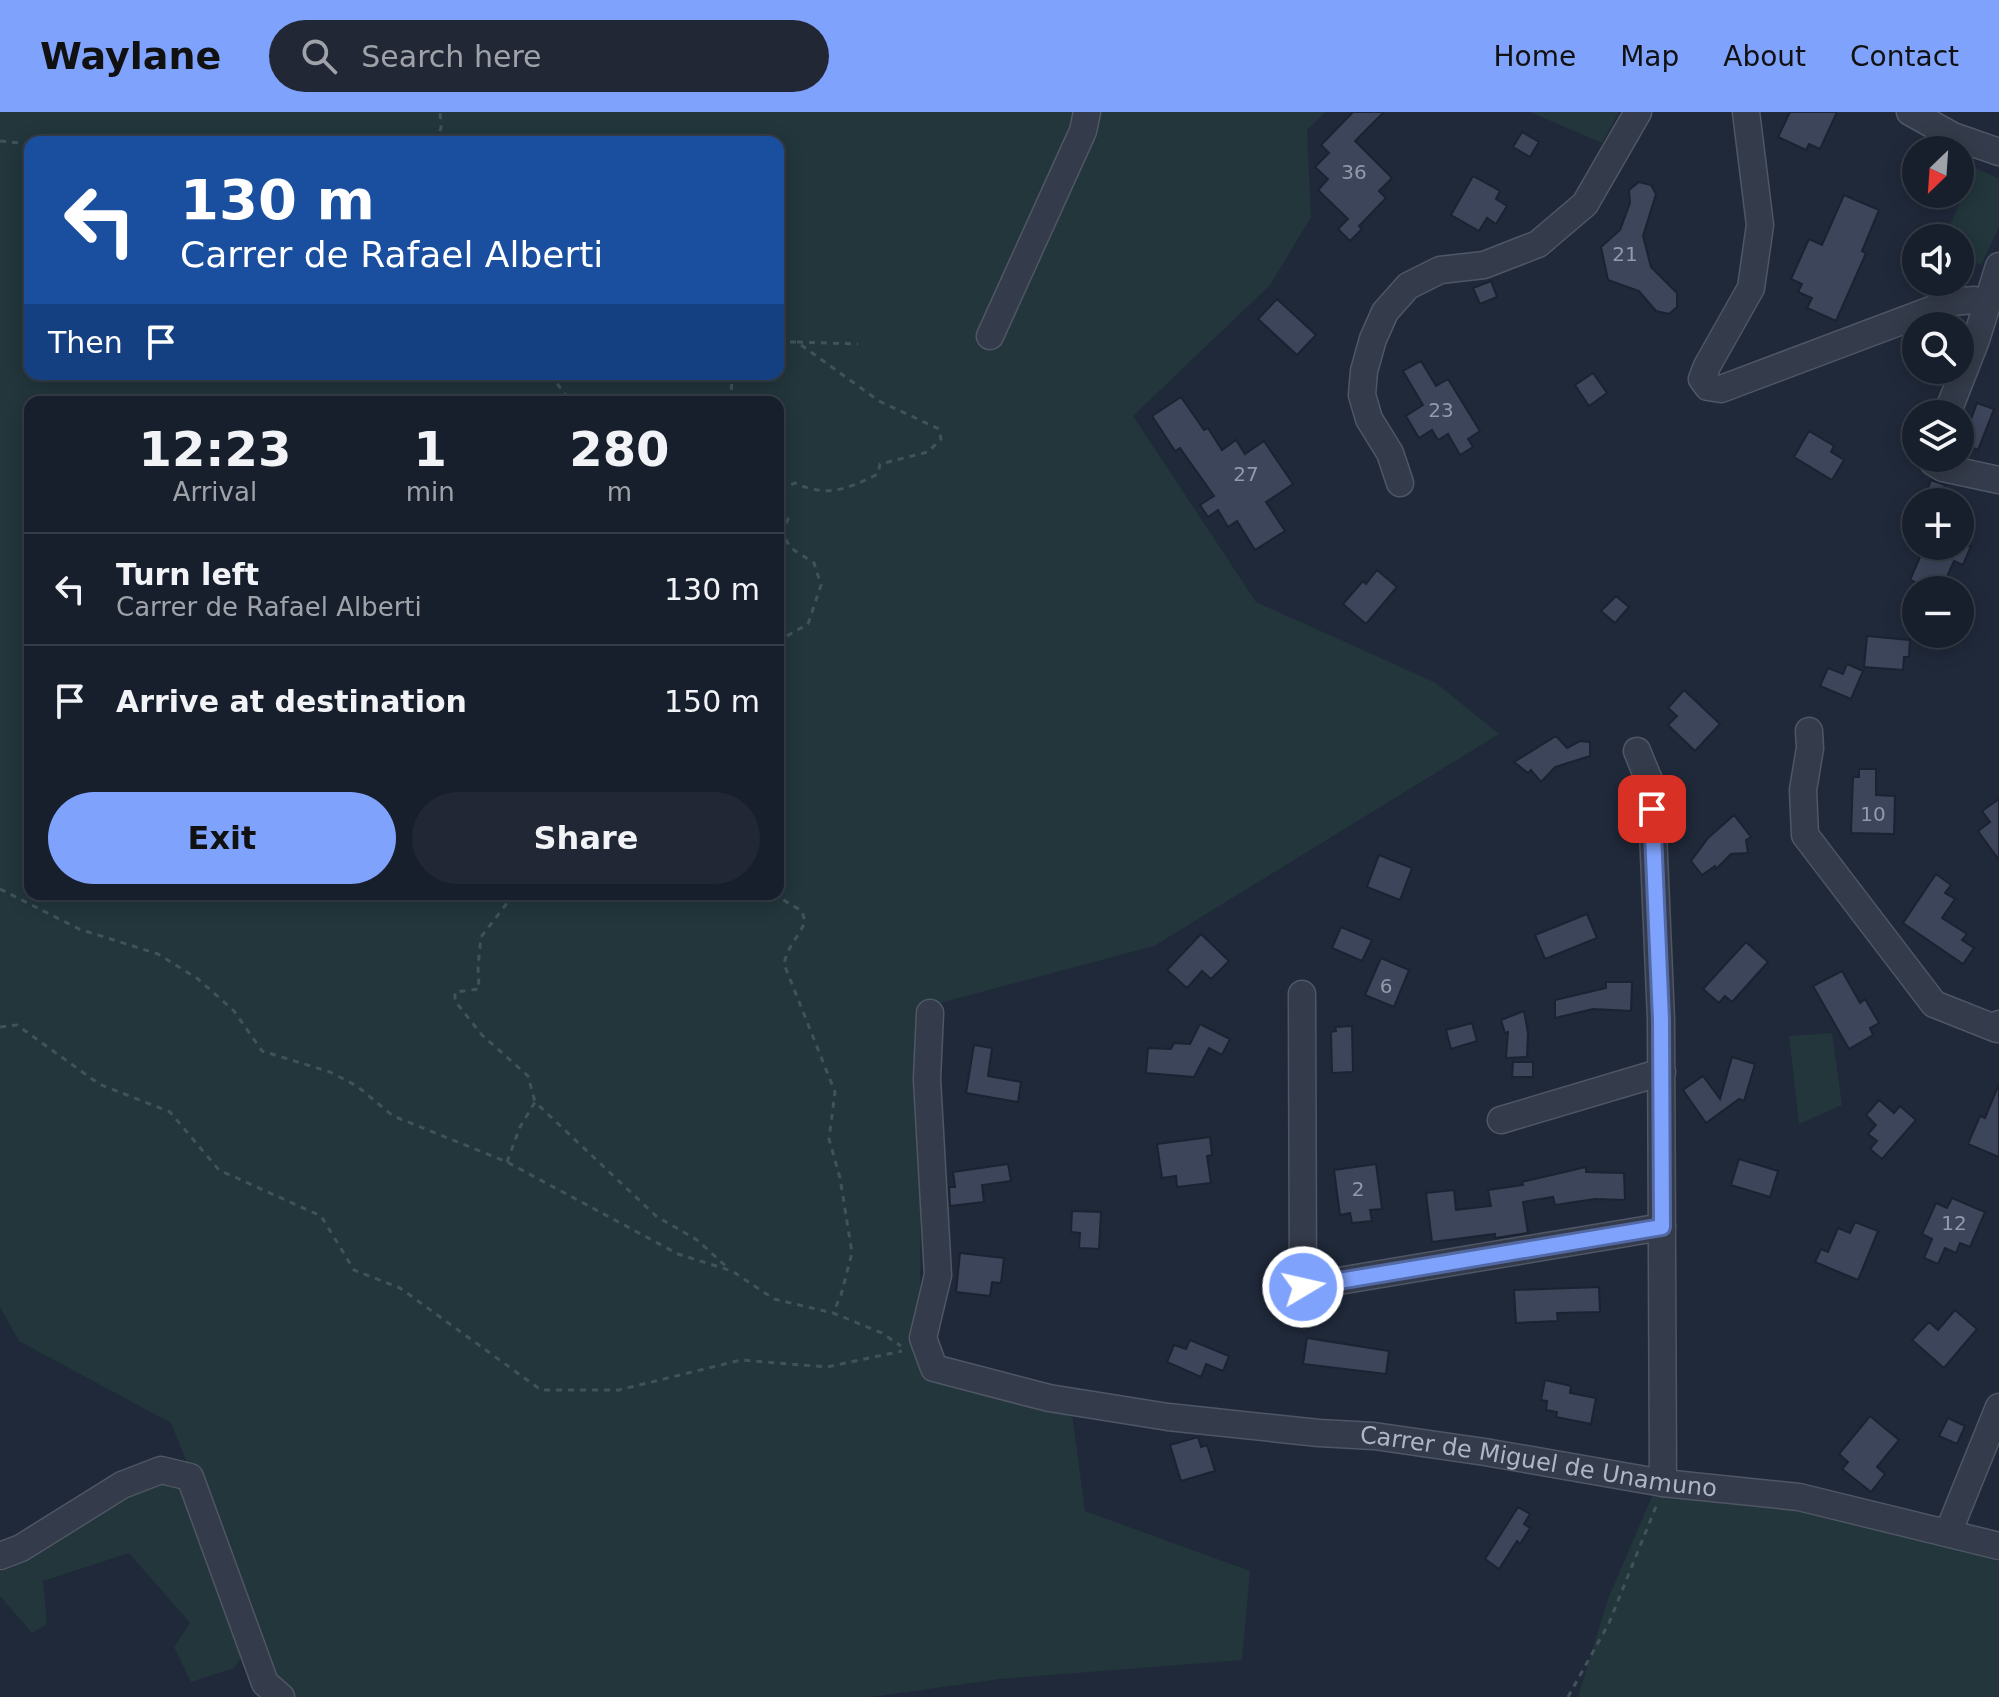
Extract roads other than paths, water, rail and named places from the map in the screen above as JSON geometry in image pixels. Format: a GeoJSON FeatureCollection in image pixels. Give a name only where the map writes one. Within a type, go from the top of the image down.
{"type":"FeatureCollection","features":[{"type":"Feature","properties":{"kind":"street"},"geometry":{"type":"LineString","coordinates":[[990,336],[1083,131],[1087,112]]}},
{"type":"Feature","properties":{"kind":"street"},"geometry":{"type":"LineString","coordinates":[[1400,483],[1390,453],[1369,419],[1362,395],[1364,371],[1385,312],[1408,286],[1440,270],[1484,265],[1538,244],[1585,204],[1638,112]]}},
{"type":"Feature","properties":{"kind":"street"},"geometry":{"type":"LineString","coordinates":[[1746,112],[1760,225],[1751,288],[1707,366],[1702,379],[1708,387],[1721,389],[1952,302],[1974,300],[1985,304]]}},
{"type":"Feature","properties":{"kind":"street"},"geometry":{"type":"LineString","coordinates":[[1910,112],[1953,136],[1999,152]]}},
{"type":"Feature","properties":{"kind":"street"},"geometry":{"type":"LineString","coordinates":[[1952,400],[1976,340],[1999,266]]}},
{"type":"Feature","properties":{"kind":"street"},"geometry":{"type":"LineString","coordinates":[[1962,472],[1999,480]]}},
{"type":"Feature","properties":{"kind":"street"},"geometry":{"type":"LineString","coordinates":[[1809,731],[1810,748],[1803,790],[1805,835],[1934,1004],[1997,1029],[1999,1024]]}},
{"type":"Feature","properties":{"kind":"street"},"geometry":{"type":"LineString","coordinates":[[1637,751],[1651,785],[1662,1072],[1663,1483]]}},
{"type":"Feature","properties":{"kind":"street"},"geometry":{"type":"LineString","coordinates":[[1302,994],[1303,1287],[1662,1227]]}},
{"type":"Feature","properties":{"kind":"street","name":"Carrer de Miguel de Unamuno"},"geometry":{"type":"LineString","coordinates":[[930,1013],[927,1079],[938,1275],[923,1338],[934,1368],[1049,1398],[1124,1410],[1319,1433],[1374,1436],[1663,1483],[1799,1497],[1999,1546]]}},
{"type":"Feature","properties":{"kind":"street"},"geometry":{"type":"LineString","coordinates":[[1501,1120],[1662,1072]]}},
{"type":"Feature","properties":{"kind":"street"},"geometry":{"type":"LineString","coordinates":[[1948,1533],[1999,1407]]}},
{"type":"Feature","properties":{"kind":"street"},"geometry":{"type":"LineString","coordinates":[[0,1556],[21,1548],[122,1485],[161,1470],[190,1477],[265,1683],[281,1697]]}}]}
